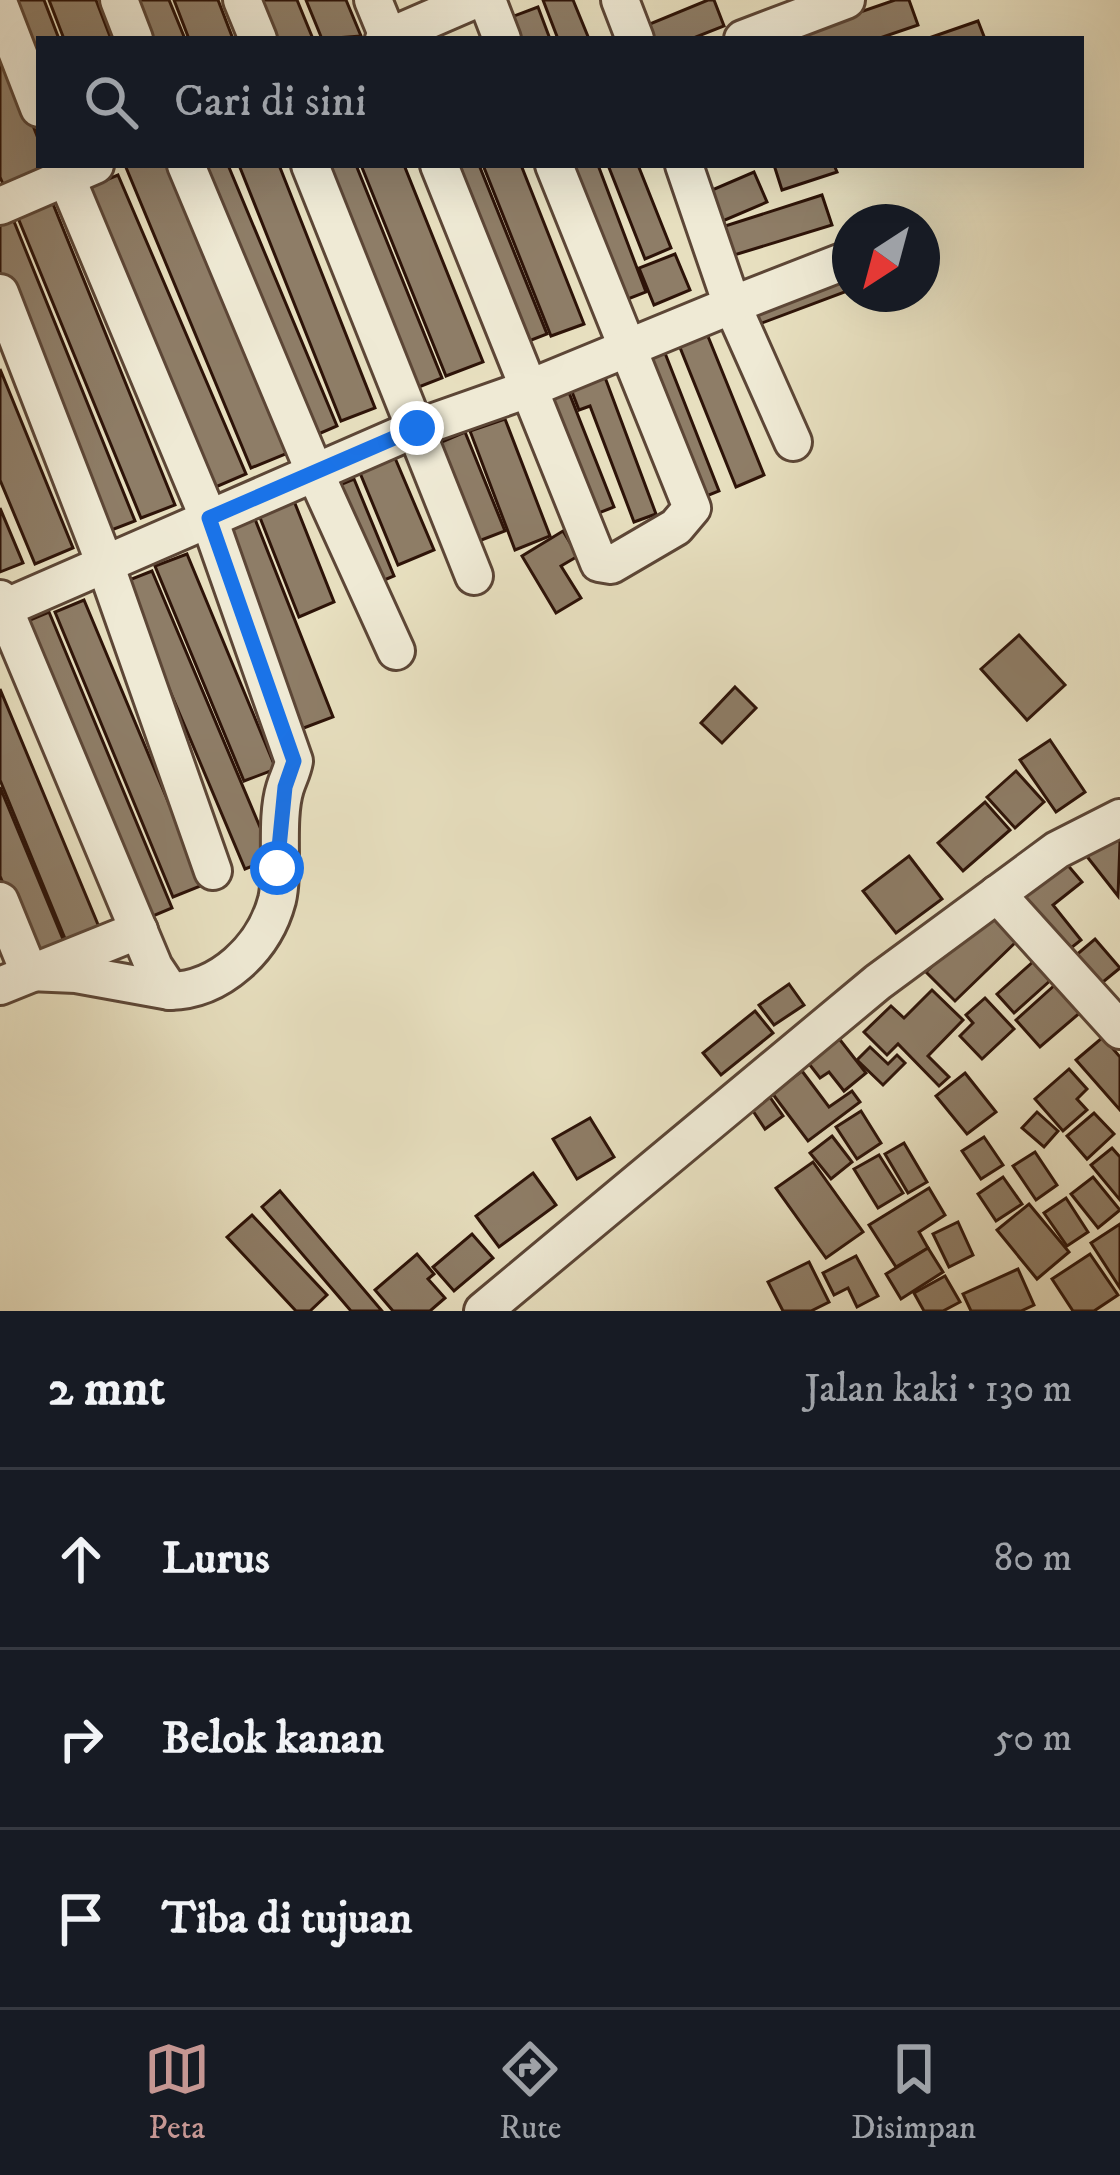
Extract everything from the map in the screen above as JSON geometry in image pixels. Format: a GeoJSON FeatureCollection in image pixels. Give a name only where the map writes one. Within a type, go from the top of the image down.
{"type":"FeatureCollection","features":[{"type":"Feature","properties":{"kind":"street"},"geometry":{"type":"LineString","coordinates":[[119,0],[133,36]]}},
{"type":"Feature","properties":{"kind":"street"},"geometry":{"type":"LineString","coordinates":[[242,0],[257,36]]}},
{"type":"Feature","properties":{"kind":"street"},"geometry":{"type":"LineString","coordinates":[[373,0],[386,36]]}},
{"type":"Feature","properties":{"kind":"street"},"geometry":{"type":"LineString","coordinates":[[392,36],[473,0]]}},
{"type":"Feature","properties":{"kind":"street"},"geometry":{"type":"LineString","coordinates":[[487,0],[501,36]]}},
{"type":"Feature","properties":{"kind":"street"},"geometry":{"type":"LineString","coordinates":[[620,0],[634,36]]}},
{"type":"Feature","properties":{"kind":"street"},"geometry":{"type":"LineString","coordinates":[[751,36],[846,0]]}},
{"type":"Feature","properties":{"kind":"street"},"geometry":{"type":"LineString","coordinates":[[0,7],[36,100]]}},
{"type":"Feature","properties":{"kind":"street"},"geometry":{"type":"LineString","coordinates":[[187,168],[315,473],[396,651]]}},
{"type":"Feature","properties":{"kind":"street"},"geometry":{"type":"LineString","coordinates":[[311,168],[474,576]]}},
{"type":"Feature","properties":{"kind":"street"},"geometry":{"type":"LineString","coordinates":[[440,168],[599,563],[618,562],[676,527],[692,508],[555,168]]}},
{"type":"Feature","properties":{"kind":"street"},"geometry":{"type":"LineString","coordinates":[[0,206],[74,169],[209,518],[294,761],[285,787],[277,899],[261,933],[228,974],[193,990],[170,991],[76,974],[14,979]]}},
{"type":"Feature","properties":{"kind":"street"},"geometry":{"type":"LineString","coordinates":[[698,169],[732,304],[793,442]]}},
{"type":"Feature","properties":{"kind":"street"},"geometry":{"type":"LineString","coordinates":[[170,991],[145,951],[1,606],[417,428],[528,389],[832,266]]}},
{"type":"Feature","properties":{"kind":"street"},"geometry":{"type":"LineString","coordinates":[[0,293],[105,564],[213,871]]}},
{"type":"Feature","properties":{"kind":"street"},"geometry":{"type":"LineString","coordinates":[[483,1311],[878,982],[1057,850],[1120,818]]}},
{"type":"Feature","properties":{"kind":"street"},"geometry":{"type":"LineString","coordinates":[[997,894],[1120,1030]]}},
{"type":"Feature","properties":{"kind":"street"},"geometry":{"type":"LineString","coordinates":[[0,901],[14,979]]}},
{"type":"Feature","properties":{"kind":"street"},"geometry":{"type":"LineString","coordinates":[[14,979],[139,930]]}},
{"type":"Feature","properties":{"kind":"building"},"geometry":{"type":"Polygon","coordinates":[[[4,0],[44,0],[58,36],[36,36],[36,82],[4,0]]]}},
{"type":"Feature","properties":{"kind":"building"},"geometry":{"type":"Polygon","coordinates":[[[49,0],[96,0],[110,36],[63,36],[49,0]]]}},
{"type":"Feature","properties":{"kind":"building"},"geometry":{"type":"Polygon","coordinates":[[[129,0],[169,0],[184,36],[144,36],[129,0]]]}},
{"type":"Feature","properties":{"kind":"building"},"geometry":{"type":"Polygon","coordinates":[[[174,0],[218,0],[232,36],[188,36],[174,0]]]}},
{"type":"Feature","properties":{"kind":"building"},"geometry":{"type":"Polygon","coordinates":[[[254,0],[297,0],[312,36],[269,36],[254,0]]]}},
{"type":"Feature","properties":{"kind":"building"},"geometry":{"type":"Polygon","coordinates":[[[306,0],[346,0],[361,36],[321,36],[306,0]]]}},
{"type":"Feature","properties":{"kind":"building"},"geometry":{"type":"Polygon","coordinates":[[[543,0],[573,0],[588,36],[557,36],[543,0]]]}},
{"type":"Feature","properties":{"kind":"building"},"geometry":{"type":"Polygon","coordinates":[[[708,0],[714,0],[724,26],[699,36],[644,36],[640,28],[708,0]]]}},
{"type":"Feature","properties":{"kind":"building"},"geometry":{"type":"Polygon","coordinates":[[[895,0],[909,0],[918,25],[886,36],[791,36],[895,0]]]}},
{"type":"Feature","properties":{"kind":"building"},"geometry":{"type":"Polygon","coordinates":[[[538,7],[549,36],[513,36],[506,19],[538,7]]]}},
{"type":"Feature","properties":{"kind":"building"},"geometry":{"type":"Polygon","coordinates":[[[978,21],[984,36],[935,36],[978,21]]]}},
{"type":"Feature","properties":{"kind":"building"},"geometry":{"type":"Polygon","coordinates":[[[0,41],[36,133],[36,168],[43,168],[6,191],[0,177],[0,41]]]}},
{"type":"Feature","properties":{"kind":"building"},"geometry":{"type":"Polygon","coordinates":[[[126,168],[169,168],[288,453],[251,468],[126,168]]]}},
{"type":"Feature","properties":{"kind":"building"},"geometry":{"type":"Polygon","coordinates":[[[192,168],[229,168],[337,426],[307,439],[192,168]]]}},
{"type":"Feature","properties":{"kind":"building"},"geometry":{"type":"Polygon","coordinates":[[[240,168],[280,168],[375,408],[341,421],[240,168]]]}},
{"type":"Feature","properties":{"kind":"building"},"geometry":{"type":"Polygon","coordinates":[[[321,168],[357,168],[442,378],[411,390],[321,168]]]}},
{"type":"Feature","properties":{"kind":"building"},"geometry":{"type":"Polygon","coordinates":[[[362,168],[405,168],[483,362],[446,376],[362,168]]]}},
{"type":"Feature","properties":{"kind":"building"},"geometry":{"type":"Polygon","coordinates":[[[445,168],[480,168],[547,334],[516,346],[445,168]]]}},
{"type":"Feature","properties":{"kind":"building"},"geometry":{"type":"Polygon","coordinates":[[[484,168],[522,168],[584,324],[551,336],[484,168]]]}},
{"type":"Feature","properties":{"kind":"building"},"geometry":{"type":"Polygon","coordinates":[[[563,168],[599,168],[646,292],[615,304],[563,168]]]}},
{"type":"Feature","properties":{"kind":"building"},"geometry":{"type":"Polygon","coordinates":[[[609,168],[639,168],[671,248],[645,259],[609,168]]]}},
{"type":"Feature","properties":{"kind":"building"},"geometry":{"type":"Polygon","coordinates":[[[775,168],[835,168],[837,172],[782,190],[775,168]]]}},
{"type":"Feature","properties":{"kind":"building"},"geometry":{"type":"Polygon","coordinates":[[[754,172],[767,202],[718,223],[705,193],[754,172]]]}},
{"type":"Feature","properties":{"kind":"building"},"geometry":{"type":"Polygon","coordinates":[[[118,175],[246,474],[211,489],[82,190],[118,175]]]}},
{"type":"Feature","properties":{"kind":"building"},"geometry":{"type":"Polygon","coordinates":[[[822,195],[832,225],[731,256],[722,227],[822,195]]]}},
{"type":"Feature","properties":{"kind":"building"},"geometry":{"type":"Polygon","coordinates":[[[51,199],[175,505],[141,518],[16,213],[51,199]]]}},
{"type":"Feature","properties":{"kind":"building"},"geometry":{"type":"Polygon","coordinates":[[[13,219],[135,521],[101,534],[0,284],[0,225],[13,219]]]}},
{"type":"Feature","properties":{"kind":"building"},"geometry":{"type":"Polygon","coordinates":[[[675,254],[690,290],[654,305],[639,268],[675,254]]]}},
{"type":"Feature","properties":{"kind":"building"},"geometry":{"type":"Polygon","coordinates":[[[832,273],[832,297],[754,326],[745,302],[832,273]]]}},
{"type":"Feature","properties":{"kind":"building"},"geometry":{"type":"Polygon","coordinates":[[[705,329],[764,475],[736,487],[677,340],[705,329]]]}},
{"type":"Feature","properties":{"kind":"building"},"geometry":{"type":"Polygon","coordinates":[[[663,348],[719,491],[694,501],[638,358],[663,348]]]}},
{"type":"Feature","properties":{"kind":"building"},"geometry":{"type":"Polygon","coordinates":[[[0,369],[73,548],[35,564],[0,480],[0,369]]]}},
{"type":"Feature","properties":{"kind":"building"},"geometry":{"type":"Polygon","coordinates":[[[603,372],[656,514],[634,522],[590,406],[579,410],[569,384],[603,372]]]}},
{"type":"Feature","properties":{"kind":"building"},"geometry":{"type":"Polygon","coordinates":[[[566,385],[614,507],[583,519],[534,398],[566,385]]]}},
{"type":"Feature","properties":{"kind":"building"},"geometry":{"type":"Polygon","coordinates":[[[505,419],[550,536],[515,550],[470,431],[505,419]]]}},
{"type":"Feature","properties":{"kind":"building"},"geometry":{"type":"Polygon","coordinates":[[[465,432],[505,531],[471,544],[432,446],[465,432]]]}},
{"type":"Feature","properties":{"kind":"building"},"geometry":{"type":"Polygon","coordinates":[[[395,458],[434,550],[398,565],[360,473],[395,458]]]}},
{"type":"Feature","properties":{"kind":"building"},"geometry":{"type":"Polygon","coordinates":[[[354,479],[394,576],[370,586],[330,489],[354,479]]]}},
{"type":"Feature","properties":{"kind":"building"},"geometry":{"type":"Polygon","coordinates":[[[294,501],[334,602],[299,617],[259,515],[294,501]]]}},
{"type":"Feature","properties":{"kind":"building"},"geometry":{"type":"Polygon","coordinates":[[[0,508],[23,563],[0,572],[0,508]]]}},
{"type":"Feature","properties":{"kind":"building"},"geometry":{"type":"Polygon","coordinates":[[[253,514],[333,717],[301,729],[221,526],[253,514]]]}},
{"type":"Feature","properties":{"kind":"building"},"geometry":{"type":"Polygon","coordinates":[[[563,531],[578,556],[561,566],[581,598],[556,613],[522,556],[563,531]]]}},
{"type":"Feature","properties":{"kind":"building"},"geometry":{"type":"Polygon","coordinates":[[[187,554],[276,769],[244,781],[155,566],[187,554]]]}},
{"type":"Feature","properties":{"kind":"building"},"geometry":{"type":"Polygon","coordinates":[[[152,571],[273,858],[245,869],[124,582],[152,571]]]}},
{"type":"Feature","properties":{"kind":"building"},"geometry":{"type":"Polygon","coordinates":[[[84,600],[203,885],[173,897],[55,612],[84,600]]]}},
{"type":"Feature","properties":{"kind":"building"},"geometry":{"type":"Polygon","coordinates":[[[49,612],[172,908],[141,921],[18,625],[49,612]]]}},
{"type":"Feature","properties":{"kind":"building"},"geometry":{"type":"Polygon","coordinates":[[[1019,635],[1065,685],[1027,720],[981,669],[1019,635]]]}},
{"type":"Feature","properties":{"kind":"building"},"geometry":{"type":"Polygon","coordinates":[[[735,687],[756,708],[722,743],[701,723],[735,687]]]}},
{"type":"Feature","properties":{"kind":"building"},"geometry":{"type":"Polygon","coordinates":[[[0,689],[99,927],[66,941],[0,780],[0,689]]]}},
{"type":"Feature","properties":{"kind":"building"},"geometry":{"type":"Polygon","coordinates":[[[1050,740],[1085,792],[1056,812],[1020,760],[1050,740]]]}},
{"type":"Feature","properties":{"kind":"building"},"geometry":{"type":"Polygon","coordinates":[[[1016,771],[1044,802],[1015,828],[987,797],[1016,771]]]}},
{"type":"Feature","properties":{"kind":"building"},"geometry":{"type":"Polygon","coordinates":[[[0,787],[65,944],[34,957],[0,876],[0,787]]]}},
{"type":"Feature","properties":{"kind":"building"},"geometry":{"type":"Polygon","coordinates":[[[985,802],[1010,830],[963,871],[938,843],[985,802]]]}},
{"type":"Feature","properties":{"kind":"building"},"geometry":{"type":"Polygon","coordinates":[[[1113,833],[1120,842],[1118,896],[1085,854],[1113,833]]]}},
{"type":"Feature","properties":{"kind":"building"},"geometry":{"type":"Polygon","coordinates":[[[909,856],[942,899],[896,933],[863,891],[909,856]]]}},
{"type":"Feature","properties":{"kind":"building"},"geometry":{"type":"Polygon","coordinates":[[[1060,856],[1082,882],[1053,905],[1081,940],[1061,956],[1012,895],[1060,856]]]}},
{"type":"Feature","properties":{"kind":"building"},"geometry":{"type":"Polygon","coordinates":[[[989,910],[1018,940],[955,1001],[926,972],[989,910]]]}},
{"type":"Feature","properties":{"kind":"building"},"geometry":{"type":"Polygon","coordinates":[[[1095,939],[1120,968],[1092,991],[1068,962],[1095,939]]]}},
{"type":"Feature","properties":{"kind":"building"},"geometry":{"type":"Polygon","coordinates":[[[1035,960],[1052,979],[1014,1013],[997,994],[1035,960]]]}},
{"type":"Feature","properties":{"kind":"building"},"geometry":{"type":"Polygon","coordinates":[[[1057,983],[1082,1011],[1040,1047],[1016,1020],[1057,983]]]}},
{"type":"Feature","properties":{"kind":"building"},"geometry":{"type":"Polygon","coordinates":[[[789,984],[804,1005],[774,1025],[759,1005],[789,984]]]}},
{"type":"Feature","properties":{"kind":"building"},"geometry":{"type":"Polygon","coordinates":[[[932,990],[963,1020],[928,1056],[949,1077],[939,1086],[898,1044],[887,1055],[864,1032],[891,1006],[904,1018],[932,990]]]}},
{"type":"Feature","properties":{"kind":"building"},"geometry":{"type":"Polygon","coordinates":[[[985,998],[1014,1029],[982,1059],[960,1036],[973,1023],[966,1015],[985,998]]]}},
{"type":"Feature","properties":{"kind":"building"},"geometry":{"type":"Polygon","coordinates":[[[755,1011],[773,1033],[721,1075],[703,1053],[755,1011]]]}},
{"type":"Feature","properties":{"kind":"building"},"geometry":{"type":"Polygon","coordinates":[[[837,1036],[866,1073],[844,1091],[829,1072],[820,1078],[806,1060],[837,1036]]]}},
{"type":"Feature","properties":{"kind":"building"},"geometry":{"type":"Polygon","coordinates":[[[1103,1037],[1120,1057],[1120,1110],[1076,1060],[1103,1037]]]}},
{"type":"Feature","properties":{"kind":"building"},"geometry":{"type":"Polygon","coordinates":[[[870,1047],[888,1064],[897,1055],[905,1063],[883,1085],[857,1060],[870,1047]]]}},
{"type":"Feature","properties":{"kind":"building"},"geometry":{"type":"Polygon","coordinates":[[[1069,1069],[1087,1089],[1077,1099],[1087,1110],[1063,1131],[1035,1099],[1069,1069]]]}},
{"type":"Feature","properties":{"kind":"building"},"geometry":{"type":"Polygon","coordinates":[[[802,1071],[829,1107],[852,1091],[860,1102],[808,1141],[772,1093],[802,1071]]]}},
{"type":"Feature","properties":{"kind":"building"},"geometry":{"type":"Polygon","coordinates":[[[965,1073],[996,1112],[967,1134],[936,1096],[965,1073]]]}},
{"type":"Feature","properties":{"kind":"building"},"geometry":{"type":"Polygon","coordinates":[[[765,1090],[783,1116],[765,1129],[747,1102],[765,1090]]]}},
{"type":"Feature","properties":{"kind":"building"},"geometry":{"type":"Polygon","coordinates":[[[861,1111],[881,1143],[857,1159],[836,1127],[861,1111]]]}},
{"type":"Feature","properties":{"kind":"building"},"geometry":{"type":"Polygon","coordinates":[[[1037,1112],[1058,1131],[1044,1147],[1022,1128],[1037,1112]]]}},
{"type":"Feature","properties":{"kind":"building"},"geometry":{"type":"Polygon","coordinates":[[[1094,1113],[1114,1134],[1087,1159],[1067,1136],[1094,1113]]]}},
{"type":"Feature","properties":{"kind":"building"},"geometry":{"type":"Polygon","coordinates":[[[590,1118],[614,1157],[577,1179],[553,1139],[590,1118]]]}},
{"type":"Feature","properties":{"kind":"building"},"geometry":{"type":"Polygon","coordinates":[[[832,1136],[852,1162],[831,1179],[810,1153],[832,1136]]]}},
{"type":"Feature","properties":{"kind":"building"},"geometry":{"type":"Polygon","coordinates":[[[984,1137],[1003,1165],[981,1179],[962,1151],[984,1137]]]}},
{"type":"Feature","properties":{"kind":"building"},"geometry":{"type":"Polygon","coordinates":[[[904,1143],[927,1182],[908,1193],[885,1154],[904,1143]]]}},
{"type":"Feature","properties":{"kind":"building"},"geometry":{"type":"Polygon","coordinates":[[[1112,1148],[1120,1157],[1120,1200],[1091,1165],[1112,1148]]]}},
{"type":"Feature","properties":{"kind":"building"},"geometry":{"type":"Polygon","coordinates":[[[1035,1152],[1057,1185],[1036,1200],[1013,1166],[1035,1152]]]}},
{"type":"Feature","properties":{"kind":"building"},"geometry":{"type":"Polygon","coordinates":[[[879,1155],[903,1193],[878,1208],[854,1169],[879,1155]]]}},
{"type":"Feature","properties":{"kind":"building"},"geometry":{"type":"Polygon","coordinates":[[[813,1162],[863,1232],[826,1258],[776,1188],[813,1162]]]}},
{"type":"Feature","properties":{"kind":"building"},"geometry":{"type":"Polygon","coordinates":[[[533,1173],[556,1205],[499,1247],[476,1216],[533,1173]]]}},
{"type":"Feature","properties":{"kind":"building"},"geometry":{"type":"Polygon","coordinates":[[[1003,1177],[1022,1204],[996,1221],[978,1194],[1003,1177]]]}},
{"type":"Feature","properties":{"kind":"building"},"geometry":{"type":"Polygon","coordinates":[[[1093,1177],[1120,1210],[1098,1228],[1071,1194],[1093,1177]]]}},
{"type":"Feature","properties":{"kind":"building"},"geometry":{"type":"Polygon","coordinates":[[[929,1188],[945,1215],[919,1232],[928,1248],[896,1267],[869,1225],[929,1188]]]}},
{"type":"Feature","properties":{"kind":"building"},"geometry":{"type":"Polygon","coordinates":[[[280,1191],[382,1311],[351,1311],[262,1207],[280,1191]]]}},
{"type":"Feature","properties":{"kind":"building"},"geometry":{"type":"Polygon","coordinates":[[[1066,1198],[1088,1232],[1067,1246],[1044,1213],[1066,1198]]]}},
{"type":"Feature","properties":{"kind":"building"},"geometry":{"type":"Polygon","coordinates":[[[1029,1204],[1069,1252],[1037,1279],[997,1230],[1029,1204]]]}},
{"type":"Feature","properties":{"kind":"building"},"geometry":{"type":"Polygon","coordinates":[[[252,1215],[327,1295],[310,1311],[296,1311],[227,1237],[252,1215]]]}},
{"type":"Feature","properties":{"kind":"building"},"geometry":{"type":"Polygon","coordinates":[[[958,1222],[973,1255],[949,1267],[933,1234],[958,1222]]]}},
{"type":"Feature","properties":{"kind":"building"},"geometry":{"type":"Polygon","coordinates":[[[1120,1224],[1120,1288],[1091,1243],[1120,1224]]]}},
{"type":"Feature","properties":{"kind":"building"},"geometry":{"type":"Polygon","coordinates":[[[472,1234],[493,1258],[454,1291],[433,1267],[472,1234]]]}},
{"type":"Feature","properties":{"kind":"building"},"geometry":{"type":"Polygon","coordinates":[[[928,1248],[943,1272],[901,1299],[886,1274],[928,1248]]]}},
{"type":"Feature","properties":{"kind":"building"},"geometry":{"type":"Polygon","coordinates":[[[417,1254],[434,1274],[428,1279],[445,1298],[430,1311],[393,1311],[375,1290],[417,1254]]]}},
{"type":"Feature","properties":{"kind":"building"},"geometry":{"type":"Polygon","coordinates":[[[1090,1254],[1118,1295],[1094,1311],[1073,1311],[1052,1279],[1090,1254]]]}},
{"type":"Feature","properties":{"kind":"building"},"geometry":{"type":"Polygon","coordinates":[[[856,1256],[878,1296],[857,1307],[848,1288],[834,1295],[823,1273],[856,1256]]]}},
{"type":"Feature","properties":{"kind":"building"},"geometry":{"type":"Polygon","coordinates":[[[809,1262],[829,1302],[811,1311],[783,1311],[768,1282],[809,1262]]]}},
{"type":"Feature","properties":{"kind":"building"},"geometry":{"type":"Polygon","coordinates":[[[1018,1269],[1034,1305],[1021,1311],[971,1311],[963,1294],[1018,1269]]]}},
{"type":"Feature","properties":{"kind":"building"},"geometry":{"type":"Polygon","coordinates":[[[945,1276],[960,1302],[943,1311],[924,1311],[914,1293],[945,1276]]]}},
{"type":"Feature","properties":{"kind":"route"},"geometry":{"type":"LineString","coordinates":[[277,868],[285,787],[294,761],[209,518],[417,428]]}}]}
